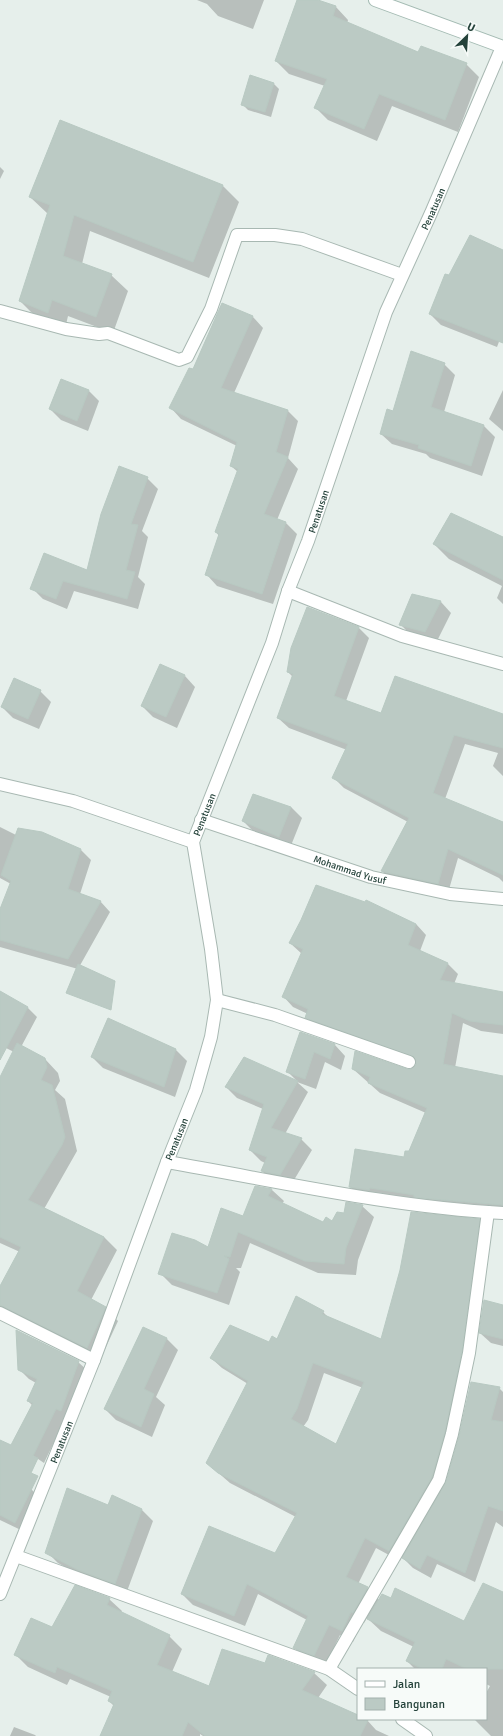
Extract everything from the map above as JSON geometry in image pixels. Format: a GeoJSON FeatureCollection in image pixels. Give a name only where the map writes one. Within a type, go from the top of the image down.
{"type":"FeatureCollection","features":[{"type":"Feature","properties":{"kind":"street"},"geometry":{"type":"LineString","coordinates":[[375,0],[503,47]]}},
{"type":"Feature","properties":{"kind":"street","name":"Penatusan"},"geometry":{"type":"LineString","coordinates":[[0,1594],[94,1360],[167,1162],[196,1090],[211,1036],[217,1000],[211,949],[192,842],[272,642],[288,591],[311,533],[386,312],[503,47]]}},
{"type":"Feature","properties":{"kind":"street"},"geometry":{"type":"LineString","coordinates":[[0,311],[60,328],[99,334],[108,333],[179,360],[187,357],[211,309],[237,235],[275,235],[302,239],[402,275]]}},
{"type":"Feature","properties":{"kind":"street"},"geometry":{"type":"LineString","coordinates":[[288,591],[402,636],[503,664]]}},
{"type":"Feature","properties":{"kind":"street"},"geometry":{"type":"LineString","coordinates":[[0,784],[72,801],[192,842]]}},
{"type":"Feature","properties":{"kind":"street","name":"Mohammad Yusuf"},"geometry":{"type":"LineString","coordinates":[[201,820],[371,877],[450,894],[503,898]]}},
{"type":"Feature","properties":{"kind":"street"},"geometry":{"type":"LineString","coordinates":[[217,1000],[275,1014],[408,1062]]}},
{"type":"Feature","properties":{"kind":"street"},"geometry":{"type":"LineString","coordinates":[[167,1162],[296,1186],[403,1202],[503,1213]]}},
{"type":"Feature","properties":{"kind":"street"},"geometry":{"type":"LineString","coordinates":[[329,1669],[439,1480],[452,1434],[469,1353],[488,1212]]}},
{"type":"Feature","properties":{"kind":"street"},"geometry":{"type":"LineString","coordinates":[[0,1312],[94,1360]]}},
{"type":"Feature","properties":{"kind":"street"},"geometry":{"type":"LineString","coordinates":[[16,1556],[329,1669],[357,1688]]}},
{"type":"Feature","properties":{"kind":"street"},"geometry":{"type":"LineString","coordinates":[[403,1720],[426,1736]]}},
{"type":"Feature","properties":{"kind":"building"},"geometry":{"type":"Polygon","coordinates":[[[297,0],[318,0],[336,6],[333,16],[418,52],[421,46],[467,63],[445,120],[379,94],[364,129],[314,108],[327,79],[275,61],[297,0]]]}},
{"type":"Feature","properties":{"kind":"building"},"geometry":{"type":"Polygon","coordinates":[[[250,75],[274,83],[265,112],[241,105],[250,75]]]}},
{"type":"Feature","properties":{"kind":"building"},"geometry":{"type":"Polygon","coordinates":[[[60,120],[223,185],[193,262],[74,215],[63,256],[112,274],[96,317],[52,300],[48,313],[19,301],[50,205],[29,197],[60,120]]]}},
{"type":"Feature","properties":{"kind":"building"},"geometry":{"type":"Polygon","coordinates":[[[470,235],[503,250],[503,343],[429,314],[445,274],[449,275],[470,235]]]}},
{"type":"Feature","properties":{"kind":"building"},"geometry":{"type":"Polygon","coordinates":[[[222,303],[253,316],[221,388],[288,410],[276,452],[288,457],[264,514],[286,522],[262,594],[205,575],[219,534],[215,532],[238,469],[230,466],[237,442],[169,408],[189,368],[193,369],[222,303]]]}},
{"type":"Feature","properties":{"kind":"building"},"geometry":{"type":"Polygon","coordinates":[[[411,351],[445,363],[431,407],[484,425],[471,466],[418,448],[419,445],[380,434],[387,409],[393,411],[411,351]]]}},
{"type":"Feature","properties":{"kind":"building"},"geometry":{"type":"Polygon","coordinates":[[[61,379],[89,390],[77,421],[49,409],[61,379]]]}},
{"type":"Feature","properties":{"kind":"building"},"geometry":{"type":"Polygon","coordinates":[[[119,466],[148,477],[131,524],[138,525],[126,570],[135,572],[127,599],[63,581],[56,599],[30,589],[44,553],[87,570],[101,514],[119,466]]]}},
{"type":"Feature","properties":{"kind":"building"},"geometry":{"type":"Polygon","coordinates":[[[451,513],[503,537],[503,580],[433,544],[451,513]]]}},
{"type":"Feature","properties":{"kind":"building"},"geometry":{"type":"Polygon","coordinates":[[[412,594],[441,601],[425,632],[399,625],[412,594]]]}},
{"type":"Feature","properties":{"kind":"building"},"geometry":{"type":"Polygon","coordinates":[[[307,607],[359,627],[334,696],[381,713],[395,676],[503,714],[503,748],[454,735],[433,793],[503,822],[503,875],[448,849],[438,884],[381,871],[409,818],[332,778],[348,744],[277,718],[293,674],[287,672],[291,648],[307,607]]]}},
{"type":"Feature","properties":{"kind":"building"},"geometry":{"type":"Polygon","coordinates":[[[160,664],[185,675],[166,717],[141,706],[160,664]]]}},
{"type":"Feature","properties":{"kind":"building"},"geometry":{"type":"Polygon","coordinates":[[[14,678],[41,690],[28,719],[1,707],[14,678]]]}},
{"type":"Feature","properties":{"kind":"building"},"geometry":{"type":"Polygon","coordinates":[[[253,794],[291,807],[279,837],[242,821],[253,794]]]}},
{"type":"Feature","properties":{"kind":"building"},"geometry":{"type":"Polygon","coordinates":[[[18,828],[42,832],[81,849],[68,889],[101,901],[68,959],[0,940],[0,909],[11,881],[1,875],[18,828]]]}},
{"type":"Feature","properties":{"kind":"building"},"geometry":{"type":"Polygon","coordinates":[[[316,885],[365,902],[366,900],[416,924],[408,945],[448,963],[440,980],[503,992],[503,1025],[470,1021],[452,1013],[443,1064],[503,1076],[503,1205],[419,1198],[414,1197],[414,1195],[370,1188],[369,1190],[349,1187],[355,1149],[404,1157],[405,1151],[409,1151],[427,1108],[368,1083],[370,1077],[352,1069],[355,1051],[407,1069],[411,1069],[416,1065],[414,1057],[305,1018],[308,1009],[282,997],[303,949],[289,943],[316,885]]]}},
{"type":"Feature","properties":{"kind":"building"},"geometry":{"type":"Polygon","coordinates":[[[78,964],[115,981],[111,1010],[66,993],[78,964]]]}},
{"type":"Feature","properties":{"kind":"building"},"geometry":{"type":"Polygon","coordinates":[[[0,991],[28,1007],[0,1060],[0,991]]]}},
{"type":"Feature","properties":{"kind":"building"},"geometry":{"type":"Polygon","coordinates":[[[108,1018],[176,1049],[164,1087],[91,1057],[108,1018]]]}},
{"type":"Feature","properties":{"kind":"building"},"geometry":{"type":"Polygon","coordinates":[[[300,1032],[335,1044],[330,1059],[314,1052],[305,1079],[286,1072],[300,1032]]]}},
{"type":"Feature","properties":{"kind":"building"},"geometry":{"type":"Polygon","coordinates":[[[17,1043],[45,1058],[47,1067],[41,1080],[52,1085],[65,1137],[62,1145],[28,1200],[104,1237],[77,1291],[106,1307],[87,1348],[0,1305],[0,1286],[21,1247],[0,1237],[0,1077],[17,1043]]]}},
{"type":"Feature","properties":{"kind":"building"},"geometry":{"type":"Polygon","coordinates":[[[244,1057],[298,1081],[271,1128],[302,1138],[280,1175],[261,1171],[267,1157],[249,1150],[264,1104],[225,1087],[244,1057]]]}},
{"type":"Feature","properties":{"kind":"building"},"geometry":{"type":"Polygon","coordinates":[[[255,1186],[272,1189],[268,1196],[323,1222],[326,1217],[332,1221],[337,1212],[344,1213],[346,1202],[363,1205],[346,1248],[344,1264],[305,1261],[238,1232],[230,1257],[224,1256],[229,1259],[217,1293],[158,1274],[172,1233],[195,1240],[208,1247],[221,1208],[243,1216],[255,1186]]]}},
{"type":"Feature","properties":{"kind":"building"},"geometry":{"type":"Polygon","coordinates":[[[411,1212],[480,1219],[462,1352],[445,1432],[432,1477],[389,1551],[365,1538],[346,1577],[368,1587],[353,1613],[351,1612],[342,1631],[329,1625],[314,1656],[293,1648],[308,1616],[247,1584],[234,1616],[181,1594],[209,1526],[275,1553],[297,1513],[218,1473],[206,1463],[248,1381],[210,1358],[230,1325],[269,1342],[272,1336],[277,1339],[296,1296],[324,1311],[322,1314],[381,1339],[400,1270],[411,1212]],[[313,1363],[297,1409],[291,1419],[336,1444],[364,1382],[313,1363]]]}},
{"type":"Feature","properties":{"kind":"building"},"geometry":{"type":"Polygon","coordinates":[[[484,1300],[503,1305],[503,1339],[479,1333],[484,1300]]]}},
{"type":"Feature","properties":{"kind":"building"},"geometry":{"type":"Polygon","coordinates":[[[143,1327],[167,1338],[144,1389],[154,1394],[141,1427],[104,1409],[143,1327]]]}},
{"type":"Feature","properties":{"kind":"building"},"geometry":{"type":"Polygon","coordinates":[[[16,1330],[79,1361],[61,1411],[56,1409],[33,1456],[38,1458],[31,1473],[38,1476],[15,1523],[0,1515],[0,1440],[11,1445],[33,1403],[27,1401],[37,1379],[18,1370],[16,1330]]]}},
{"type":"Feature","properties":{"kind":"building"},"geometry":{"type":"Polygon","coordinates":[[[471,1382],[500,1387],[491,1420],[503,1422],[503,1511],[488,1506],[465,1573],[427,1555],[420,1569],[402,1558],[446,1482],[459,1436],[471,1382]]]}},
{"type":"Feature","properties":{"kind":"building"},"geometry":{"type":"Polygon","coordinates":[[[67,1488],[108,1505],[112,1495],[142,1509],[115,1584],[78,1570],[45,1553],[67,1488]]]}},
{"type":"Feature","properties":{"kind":"building"},"geometry":{"type":"Polygon","coordinates":[[[483,1583],[503,1592],[503,1669],[465,1668],[446,1659],[442,1668],[421,1668],[406,1661],[415,1642],[367,1619],[382,1594],[391,1598],[395,1588],[464,1621],[483,1583]]]}},
{"type":"Feature","properties":{"kind":"building"},"geometry":{"type":"Polygon","coordinates":[[[75,1585],[110,1598],[107,1605],[170,1635],[157,1665],[209,1686],[222,1649],[265,1663],[268,1655],[315,1672],[302,1690],[357,1715],[357,1720],[368,1720],[360,1736],[205,1736],[188,1722],[182,1736],[100,1736],[114,1704],[108,1701],[112,1691],[57,1667],[55,1673],[14,1655],[31,1618],[52,1627],[75,1585]]]}}]}
